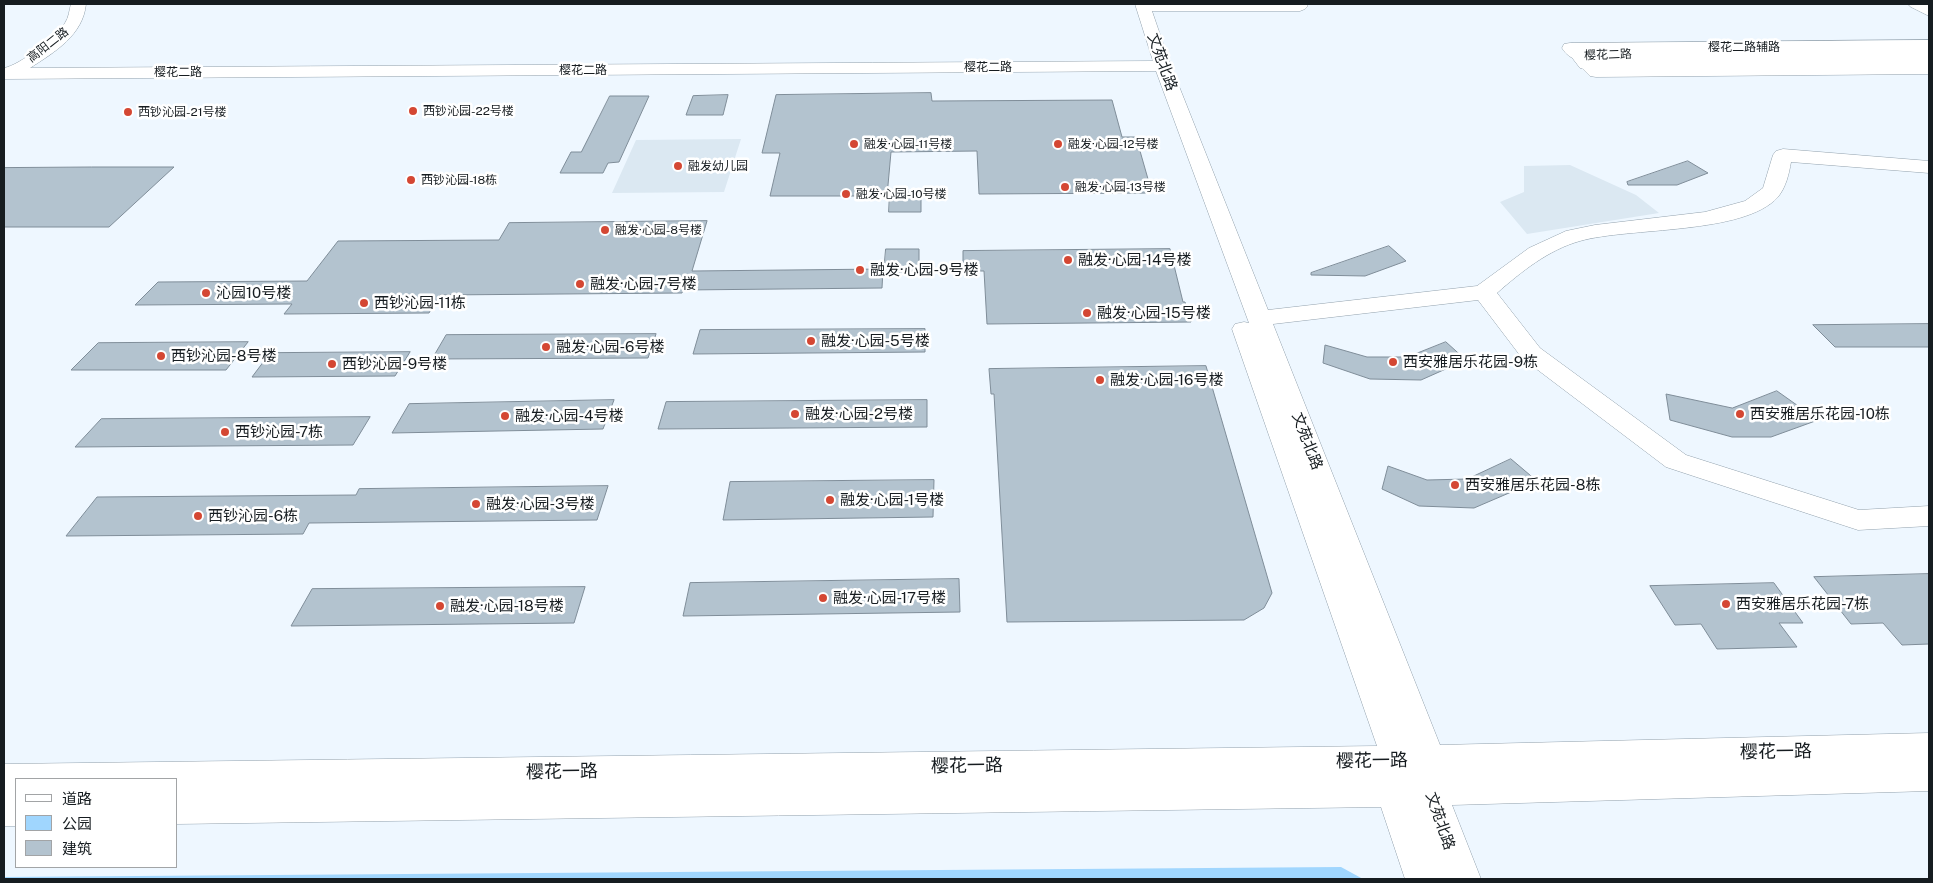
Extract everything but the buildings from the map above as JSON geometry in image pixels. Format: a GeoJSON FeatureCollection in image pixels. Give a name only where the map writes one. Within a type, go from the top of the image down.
{"type":"FeatureCollection","features":[{"type":"Feature","properties":{"kind":"street","name":"高阳二路"},"geometry":{"type":"LineString","coordinates":[[7,71],[55,42],[69,31],[77,15],[78,4]]}},
{"type":"Feature","properties":{"kind":"street"},"geometry":{"type":"LineString","coordinates":[[1139,4],[1300,6],[1299,4]]}},
{"type":"Feature","properties":{"kind":"street","name":"文苑北路"},"geometry":{"type":"LineString","coordinates":[[1139,4],[1155,63],[1412,775],[1461,879]]}},
{"type":"Feature","properties":{"kind":"street"},"geometry":{"type":"LineString","coordinates":[[1916,4],[1929,11]]}},
{"type":"Feature","properties":{"kind":"street","name":"高阳二路"},"geometry":{"type":"LineString","coordinates":[[7,71],[43,40],[59,21],[60,12]]}},
{"type":"Feature","properties":{"kind":"street","name":"樱花二路辅路"},"geometry":{"type":"LineString","coordinates":[[1929,45],[1570,48],[1596,72],[1929,69]]}},
{"type":"Feature","properties":{"kind":"street","name":"樱花二路"},"geometry":{"type":"LineString","coordinates":[[1582,59],[1929,51]]}},
{"type":"Feature","properties":{"kind":"street","name":"樱花二路"},"geometry":{"type":"LineString","coordinates":[[1582,59],[1929,61]]}},
{"type":"Feature","properties":{"kind":"street","name":"樱花二路"},"geometry":{"type":"LineString","coordinates":[[7,71],[1155,63]]}},
{"type":"Feature","properties":{"kind":"street","name":"文苑北路"},"geometry":{"type":"LineString","coordinates":[[1155,63],[1260,318],[1412,775],[1425,879]]}},
{"type":"Feature","properties":{"kind":"street"},"geometry":{"type":"LineString","coordinates":[[1260,318],[1484,292],[1541,248],[1575,236],[1616,228],[1694,221],[1747,208],[1770,194],[1776,183],[1783,155],[1929,167]]}},
{"type":"Feature","properties":{"kind":"street"},"geometry":{"type":"LineString","coordinates":[[1484,292],[1531,352],[1676,461],[1858,520],[1929,516]]}},
{"type":"Feature","properties":{"kind":"street","name":"樱花一路"},"geometry":{"type":"LineString","coordinates":[[178,808],[1412,775],[1929,748]]}},
{"type":"Feature","properties":{"kind":"street","name":"樱花一路"},"geometry":{"type":"LineString","coordinates":[[178,779],[1412,775],[1929,776]]}},
{"type":"Feature","properties":{"kind":"shaded area","name":"融发幼儿园"},"geometry":{"type":"Polygon","coordinates":[[[741,139],[724,192],[612,193],[636,140],[741,139]]]}},
{"type":"Feature","properties":{"kind":"shaded area"},"geometry":{"type":"Polygon","coordinates":[[[1570,165],[1636,195],[1659,213],[1527,234],[1500,202],[1524,192],[1524,166],[1570,165]]]}},
{"type":"Feature","properties":{"kind":"green space"},"geometry":{"type":"Polygon","coordinates":[[[1341,867],[1363,879],[4,879],[4,877],[1341,867]]]}},
{"type":"Feature","properties":{"kind":"place","name":"西钞沁园-22号楼"},"geometry":{"type":"Point","coordinates":[413,111]}},
{"type":"Feature","properties":{"kind":"place","name":"西钞沁园-21号楼"},"geometry":{"type":"Point","coordinates":[128,112]}},
{"type":"Feature","properties":{"kind":"place","name":"融发·心园-11号楼"},"geometry":{"type":"Point","coordinates":[854,144]}},
{"type":"Feature","properties":{"kind":"place","name":"融发·心园-12号楼"},"geometry":{"type":"Point","coordinates":[1058,144]}},
{"type":"Feature","properties":{"kind":"place","name":"融发幼儿园"},"geometry":{"type":"Point","coordinates":[678,166]}},
{"type":"Feature","properties":{"kind":"place","name":"西钞沁园-18栋"},"geometry":{"type":"Point","coordinates":[411,180]}},
{"type":"Feature","properties":{"kind":"place","name":"融发·心园-13号楼"},"geometry":{"type":"Point","coordinates":[1065,187]}},
{"type":"Feature","properties":{"kind":"place","name":"融发·心园-10号楼"},"geometry":{"type":"Point","coordinates":[846,194]}},
{"type":"Feature","properties":{"kind":"place","name":"融发·心园-8号楼"},"geometry":{"type":"Point","coordinates":[605,230]}},
{"type":"Feature","properties":{"kind":"place","name":"融发·心园-14号楼"},"geometry":{"type":"Point","coordinates":[1068,260]}},
{"type":"Feature","properties":{"kind":"place","name":"融发·心园-9号楼"},"geometry":{"type":"Point","coordinates":[860,270]}},
{"type":"Feature","properties":{"kind":"place","name":"融发·心园-7号楼"},"geometry":{"type":"Point","coordinates":[580,284]}},
{"type":"Feature","properties":{"kind":"place","name":"沁园10号楼"},"geometry":{"type":"Point","coordinates":[206,293]}},
{"type":"Feature","properties":{"kind":"place","name":"西钞沁园-11栋"},"geometry":{"type":"Point","coordinates":[364,303]}},
{"type":"Feature","properties":{"kind":"place","name":"融发·心园-15号楼"},"geometry":{"type":"Point","coordinates":[1087,313]}},
{"type":"Feature","properties":{"kind":"place","name":"融发·心园-5号楼"},"geometry":{"type":"Point","coordinates":[811,341]}},
{"type":"Feature","properties":{"kind":"place","name":"融发·心园-6号楼"},"geometry":{"type":"Point","coordinates":[546,347]}},
{"type":"Feature","properties":{"kind":"place","name":"西钞沁园-8号楼"},"geometry":{"type":"Point","coordinates":[161,356]}},
{"type":"Feature","properties":{"kind":"place","name":"西安雅居乐花园-9栋"},"geometry":{"type":"Point","coordinates":[1393,362]}},
{"type":"Feature","properties":{"kind":"place","name":"西钞沁园-9号楼"},"geometry":{"type":"Point","coordinates":[332,364]}},
{"type":"Feature","properties":{"kind":"place","name":"融发·心园-16号楼"},"geometry":{"type":"Point","coordinates":[1100,380]}},
{"type":"Feature","properties":{"kind":"place","name":"融发·心园-2号楼"},"geometry":{"type":"Point","coordinates":[795,414]}},
{"type":"Feature","properties":{"kind":"place","name":"西安雅居乐花园-10栋"},"geometry":{"type":"Point","coordinates":[1740,414]}},
{"type":"Feature","properties":{"kind":"place","name":"融发·心园-4号楼"},"geometry":{"type":"Point","coordinates":[505,416]}},
{"type":"Feature","properties":{"kind":"place","name":"西钞沁园-7栋"},"geometry":{"type":"Point","coordinates":[225,432]}},
{"type":"Feature","properties":{"kind":"place","name":"西安雅居乐花园-8栋"},"geometry":{"type":"Point","coordinates":[1455,485]}},
{"type":"Feature","properties":{"kind":"place","name":"融发·心园-1号楼"},"geometry":{"type":"Point","coordinates":[830,500]}},
{"type":"Feature","properties":{"kind":"place","name":"融发·心园-3号楼"},"geometry":{"type":"Point","coordinates":[476,504]}},
{"type":"Feature","properties":{"kind":"place","name":"西钞沁园-6栋"},"geometry":{"type":"Point","coordinates":[198,516]}},
{"type":"Feature","properties":{"kind":"place","name":"融发·心园-17号楼"},"geometry":{"type":"Point","coordinates":[823,598]}},
{"type":"Feature","properties":{"kind":"place","name":"西安雅居乐花园-7栋"},"geometry":{"type":"Point","coordinates":[1726,604]}},
{"type":"Feature","properties":{"kind":"place","name":"融发·心园-18号楼"},"geometry":{"type":"Point","coordinates":[440,606]}}]}
